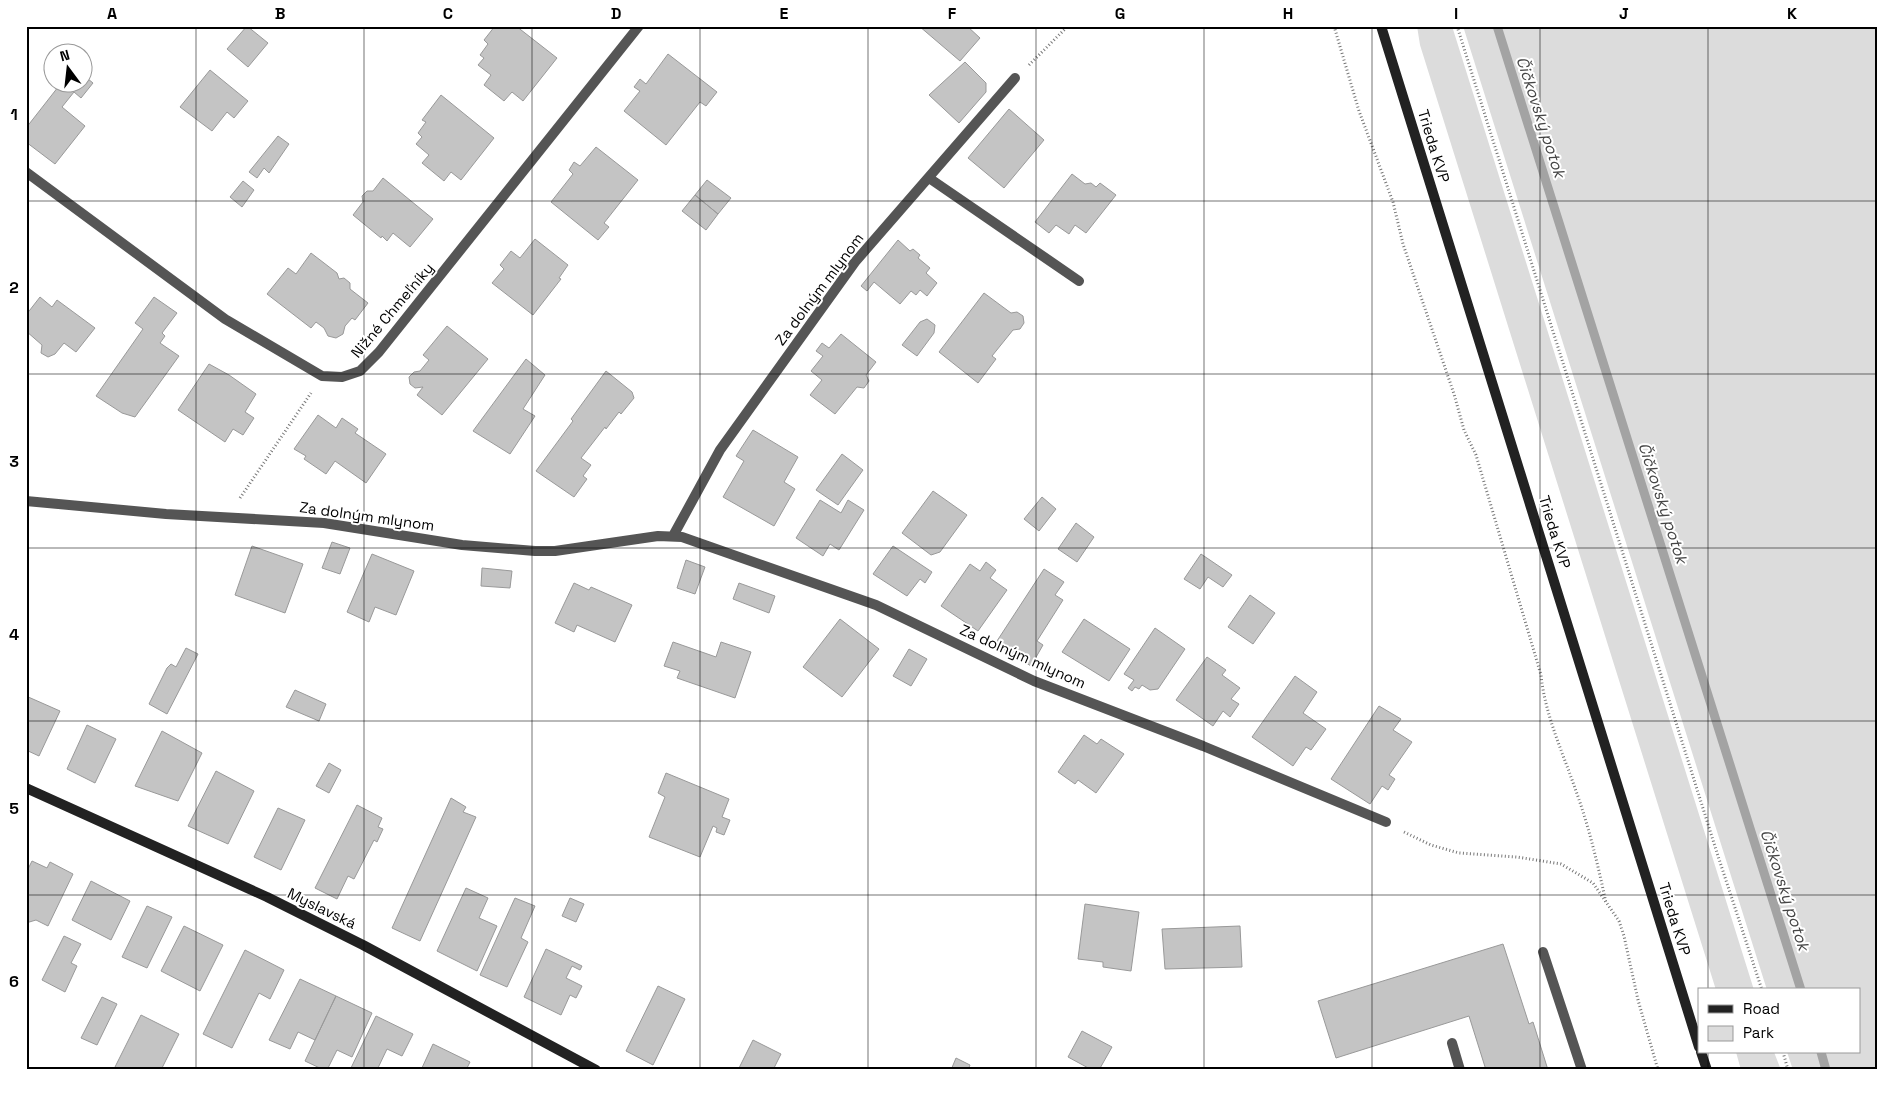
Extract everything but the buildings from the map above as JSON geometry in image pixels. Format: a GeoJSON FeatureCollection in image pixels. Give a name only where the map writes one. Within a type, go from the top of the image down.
{"type":"FeatureCollection","features":[{"type":"Feature","properties":{"kind":"street","name":"Nižné Chmeľníky"},"geometry":{"type":"LineString","coordinates":[[322,376],[342,378],[360,371],[379,352],[639,26]]}},
{"type":"Feature","properties":{"kind":"street","name":"Trieda KVP"},"geometry":{"type":"LineString","coordinates":[[1381,26],[1698,1044]]}},
{"type":"Feature","properties":{"kind":"street","name":"Za dolným mlynom"},"geometry":{"type":"LineString","coordinates":[[673,536],[720,450],[843,278],[1016,78]]}},
{"type":"Feature","properties":{"kind":"street"},"geometry":{"type":"LineString","coordinates":[[26,172],[226,319],[322,376]]}},
{"type":"Feature","properties":{"kind":"street"},"geometry":{"type":"LineString","coordinates":[[929,178],[1079,281]]}},
{"type":"Feature","properties":{"kind":"street","name":"Za dolným mlynom"},"geometry":{"type":"LineString","coordinates":[[26,500],[227,518],[324,523],[462,545],[535,551],[555,551],[642,538],[673,536],[698,541],[856,596],[1034,681],[1203,746],[1386,822]]}},
{"type":"Feature","properties":{"kind":"street","name":"Myslavská"},"geometry":{"type":"LineString","coordinates":[[26,788],[275,901],[406,967],[596,1070]]}},
{"type":"Feature","properties":{"kind":"street"},"geometry":{"type":"LineString","coordinates":[[1543,952],[1582,1070]]}},
{"type":"Feature","properties":{"kind":"street"},"geometry":{"type":"LineString","coordinates":[[1452,1044],[1460,1070]]}},
{"type":"Feature","properties":{"kind":"street"},"geometry":{"type":"LineString","coordinates":[[1702,1054],[1707,1070]]}},
{"type":"Feature","properties":{"kind":"path"},"geometry":{"type":"LineString","coordinates":[[1016,78],[1068,26]]}},
{"type":"Feature","properties":{"kind":"path"},"geometry":{"type":"LineString","coordinates":[[1334,26],[1360,111],[1393,202],[1403,244],[1454,394],[1464,430],[1476,455],[1541,674],[1543,701],[1577,794],[1599,867],[1606,902]]}},
{"type":"Feature","properties":{"kind":"path"},"geometry":{"type":"LineString","coordinates":[[1457,26],[1718,856],[1761,988]]}},
{"type":"Feature","properties":{"kind":"path"},"geometry":{"type":"LineString","coordinates":[[227,518],[322,376]]}},
{"type":"Feature","properties":{"kind":"path"},"geometry":{"type":"LineString","coordinates":[[1386,822],[1431,845],[1459,853],[1517,857],[1562,864],[1593,883],[1619,921],[1638,1000],[1658,1070]]}},
{"type":"Feature","properties":{"kind":"path"},"geometry":{"type":"LineString","coordinates":[[1784,1054],[1788,1070]]}},
{"type":"Feature","properties":{"kind":"green space"},"geometry":{"type":"Polygon","coordinates":[[[1417,26],[1452,26],[1753,988],[1715,988],[1420,45],[1417,26]]]}},
{"type":"Feature","properties":{"kind":"green space"},"geometry":{"type":"Polygon","coordinates":[[[1463,26],[1877,26],[1877,1070],[1793,1070],[1788,1054],[1860,1054],[1860,988],[1766,988],[1463,26]]]}},
{"type":"Feature","properties":{"kind":"green space"},"geometry":{"type":"Polygon","coordinates":[[[1737,1054],[1775,1054],[1781,1070],[1741,1070],[1737,1054]]]}},
{"type":"Feature","properties":{"kind":"waterway","name":"Čičkovský potok"},"geometry":{"type":"LineString","coordinates":[[1497,26],[1800,988]]}},
{"type":"Feature","properties":{"kind":"waterway","name":"Čičkovský potok"},"geometry":{"type":"LineString","coordinates":[[1822,1054],[1826,1070]]}}]}
